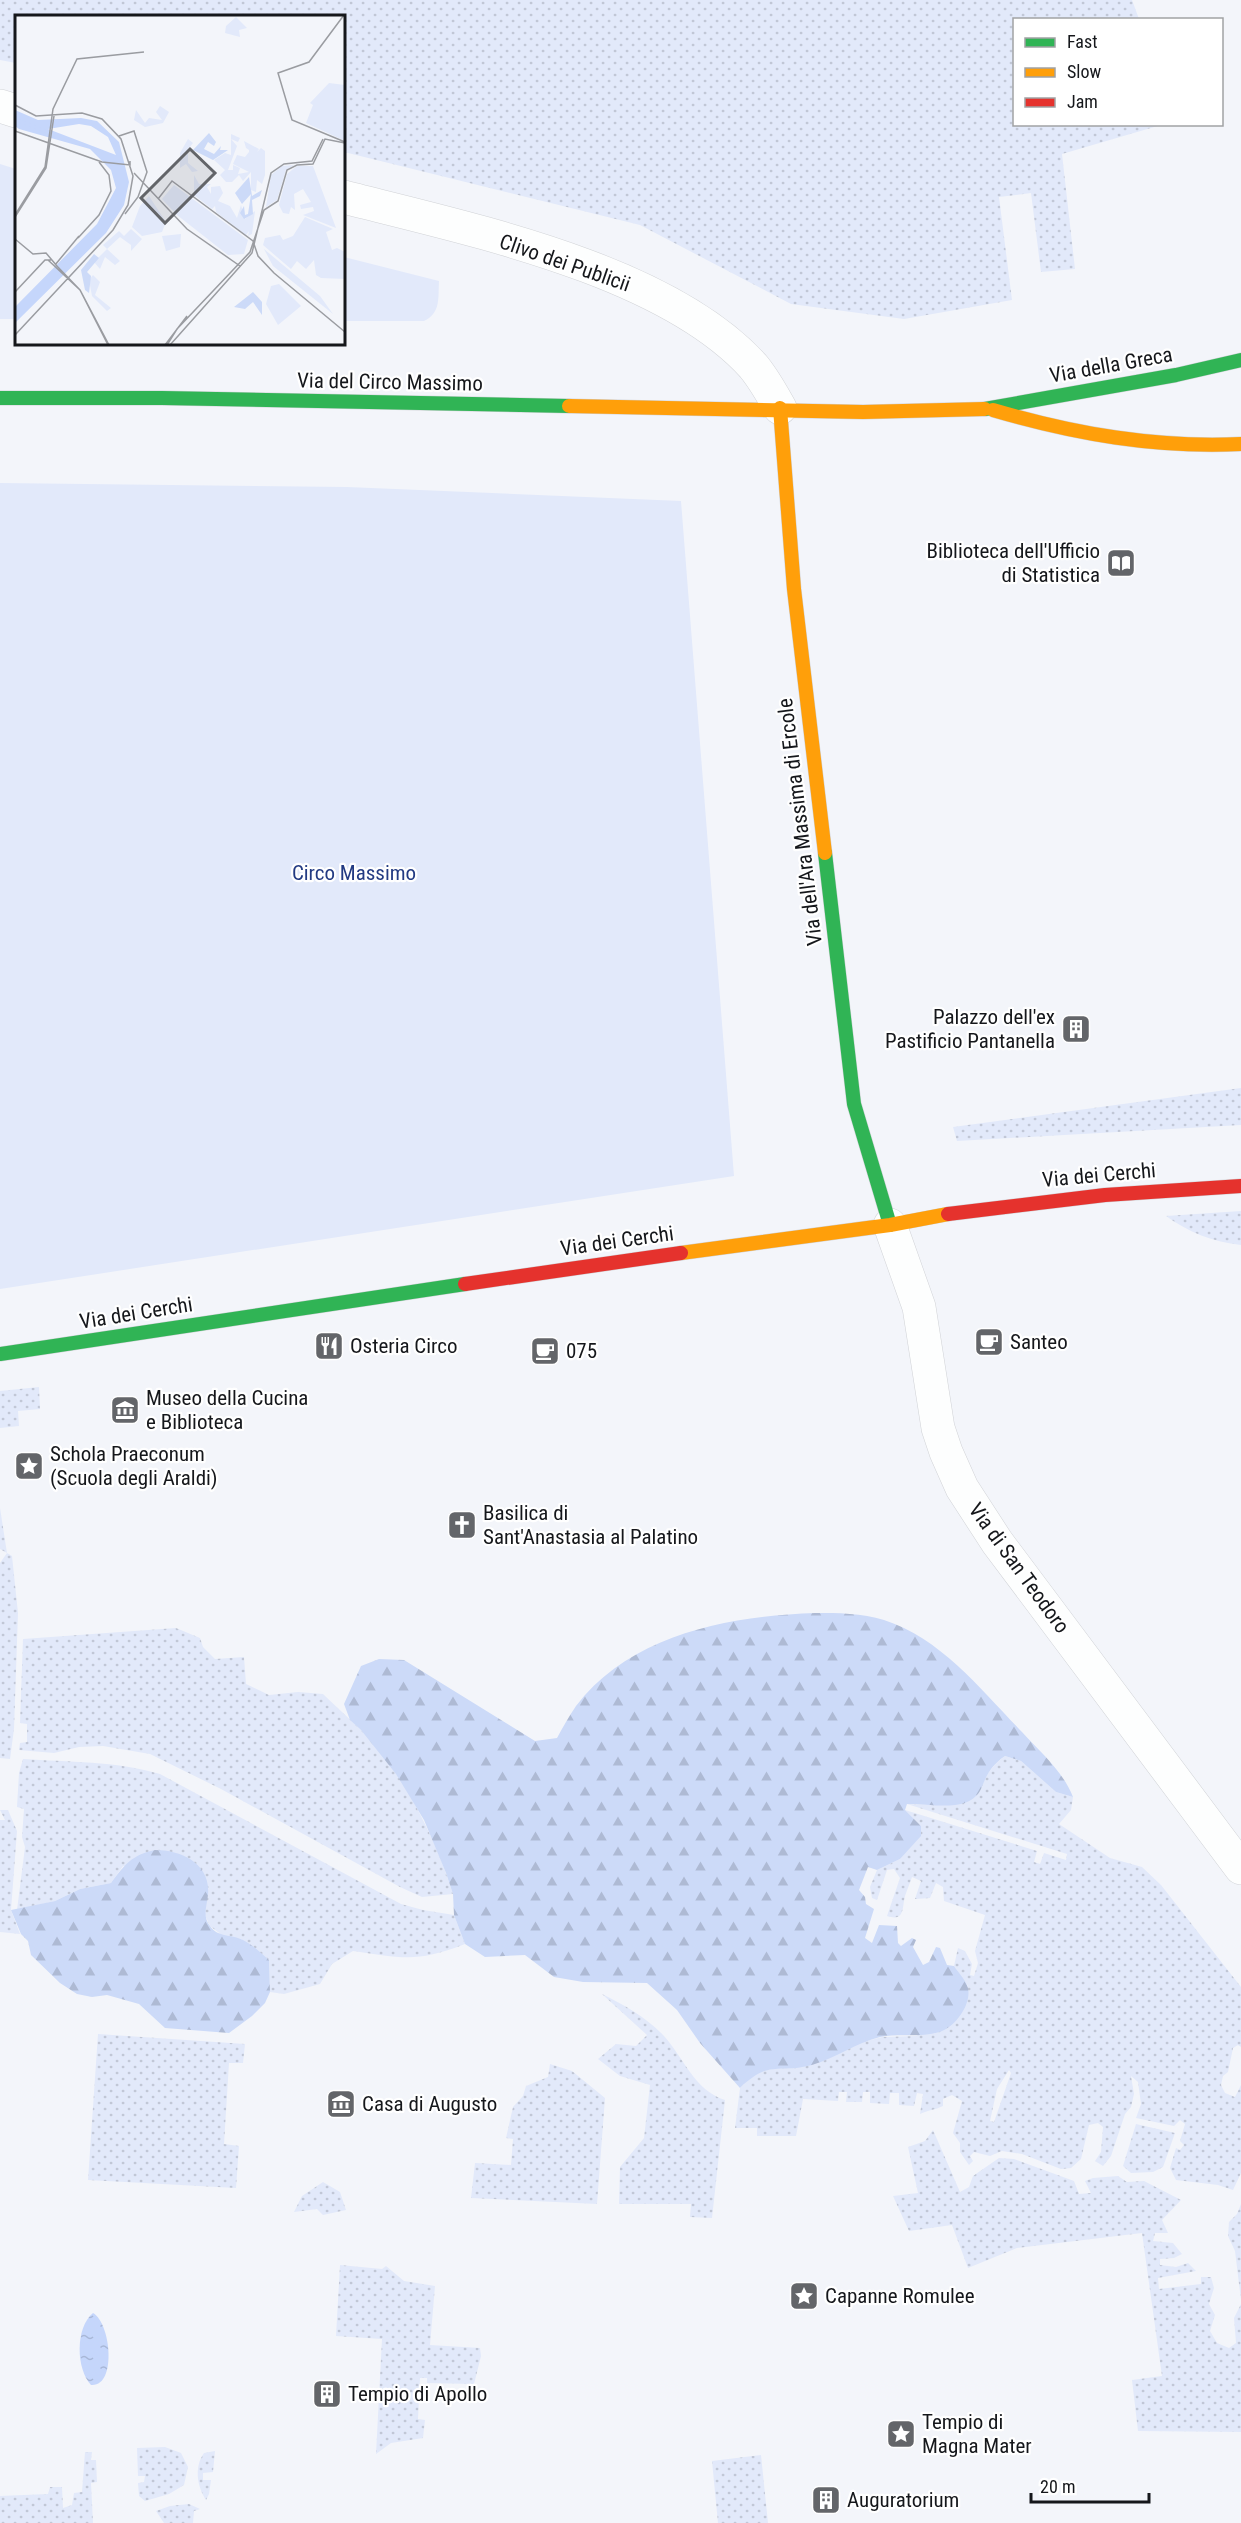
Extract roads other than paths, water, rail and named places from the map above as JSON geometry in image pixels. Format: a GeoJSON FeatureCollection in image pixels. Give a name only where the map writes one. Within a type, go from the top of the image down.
{"type":"FeatureCollection","features":[{"type":"Feature","properties":{"kind":"main road","name":"Via della Greca"},"geometry":{"type":"LineString","coordinates":[[780,408],[864,412],[989,409],[1176,375],[1241,360]]}},
{"type":"Feature","properties":{"kind":"main road","name":"Via del Circo Massimo"},"geometry":{"type":"LineString","coordinates":[[0,398],[174,398],[643,408],[780,408]]}},
{"type":"Feature","properties":{"kind":"main road","name":"Via dell'Ara Massima di Ercole"},"geometry":{"type":"LineString","coordinates":[[780,408],[794,589],[854,1104],[890,1225]]}},
{"type":"Feature","properties":{"kind":"main road","name":"Via della Greca"},"geometry":{"type":"LineString","coordinates":[[989,409],[1032,422],[1117,441],[1181,446],[1241,444]]}},
{"type":"Feature","properties":{"kind":"main road","name":"Via dei Cerchi"},"geometry":{"type":"LineString","coordinates":[[0,1354],[642,1258],[890,1225],[948,1214],[1045,1201],[1241,1186]]}},
{"type":"Feature","properties":{"kind":"street"},"geometry":{"type":"LineString","coordinates":[[0,106],[15,111]]}},
{"type":"Feature","properties":{"kind":"street","name":"Clivo dei Publicii"},"geometry":{"type":"LineString","coordinates":[[345,197],[555,256],[606,273],[642,290],[700,322],[736,350],[762,378],[780,408]]}},
{"type":"Feature","properties":{"kind":"street","name":"Via di San Teodoro"},"geometry":{"type":"LineString","coordinates":[[890,1225],[919,1308],[938,1428],[962,1488],[997,1542],[1241,1868]]}},
{"type":"Feature","properties":{"kind":"water"},"geometry":{"type":"Polygon","coordinates":[[[93,2313],[104,2329],[108,2366],[105,2376],[99,2383],[91,2385],[82,2369],[80,2349],[83,2328],[93,2313]]]}},
{"type":"Feature","properties":{"kind":"place","name":"Biblioteca dell'Ufficio di Statistica"},"geometry":{"type":"Point","coordinates":[1121,563]}},
{"type":"Feature","properties":{"kind":"place","name":"Palazzo dell'ex Pastificio Pantanella"},"geometry":{"type":"Point","coordinates":[1076,1029]}},
{"type":"Feature","properties":{"kind":"place","name":"Santeo"},"geometry":{"type":"Point","coordinates":[989,1342]}},
{"type":"Feature","properties":{"kind":"place","name":"Osteria Circo"},"geometry":{"type":"Point","coordinates":[329,1346]}},
{"type":"Feature","properties":{"kind":"place","name":"075"},"geometry":{"type":"Point","coordinates":[545,1351]}},
{"type":"Feature","properties":{"kind":"place","name":"Museo della Cucina e Biblioteca"},"geometry":{"type":"Point","coordinates":[125,1410]}},
{"type":"Feature","properties":{"kind":"place","name":"Schola Praeconum (Scuola degli Araldi)"},"geometry":{"type":"Point","coordinates":[29,1466]}},
{"type":"Feature","properties":{"kind":"place","name":"Basilica di Sant'Anastasia al Palatino"},"geometry":{"type":"Point","coordinates":[462,1525]}},
{"type":"Feature","properties":{"kind":"place","name":"Casa di Augusto"},"geometry":{"type":"Point","coordinates":[341,2104]}},
{"type":"Feature","properties":{"kind":"place","name":"Capanne Romulee"},"geometry":{"type":"Point","coordinates":[804,2296]}},
{"type":"Feature","properties":{"kind":"place","name":"Tempio di Apollo"},"geometry":{"type":"Point","coordinates":[327,2394]}},
{"type":"Feature","properties":{"kind":"place","name":"Tempio di Magna Mater"},"geometry":{"type":"Point","coordinates":[901,2434]}},
{"type":"Feature","properties":{"kind":"place","name":"Auguratorium"},"geometry":{"type":"Point","coordinates":[826,2500]}},
{"type":"Feature","properties":{"kind":"park label","name":"Circo Massimo"},"geometry":{"type":"Point","coordinates":[354,873]}}]}
